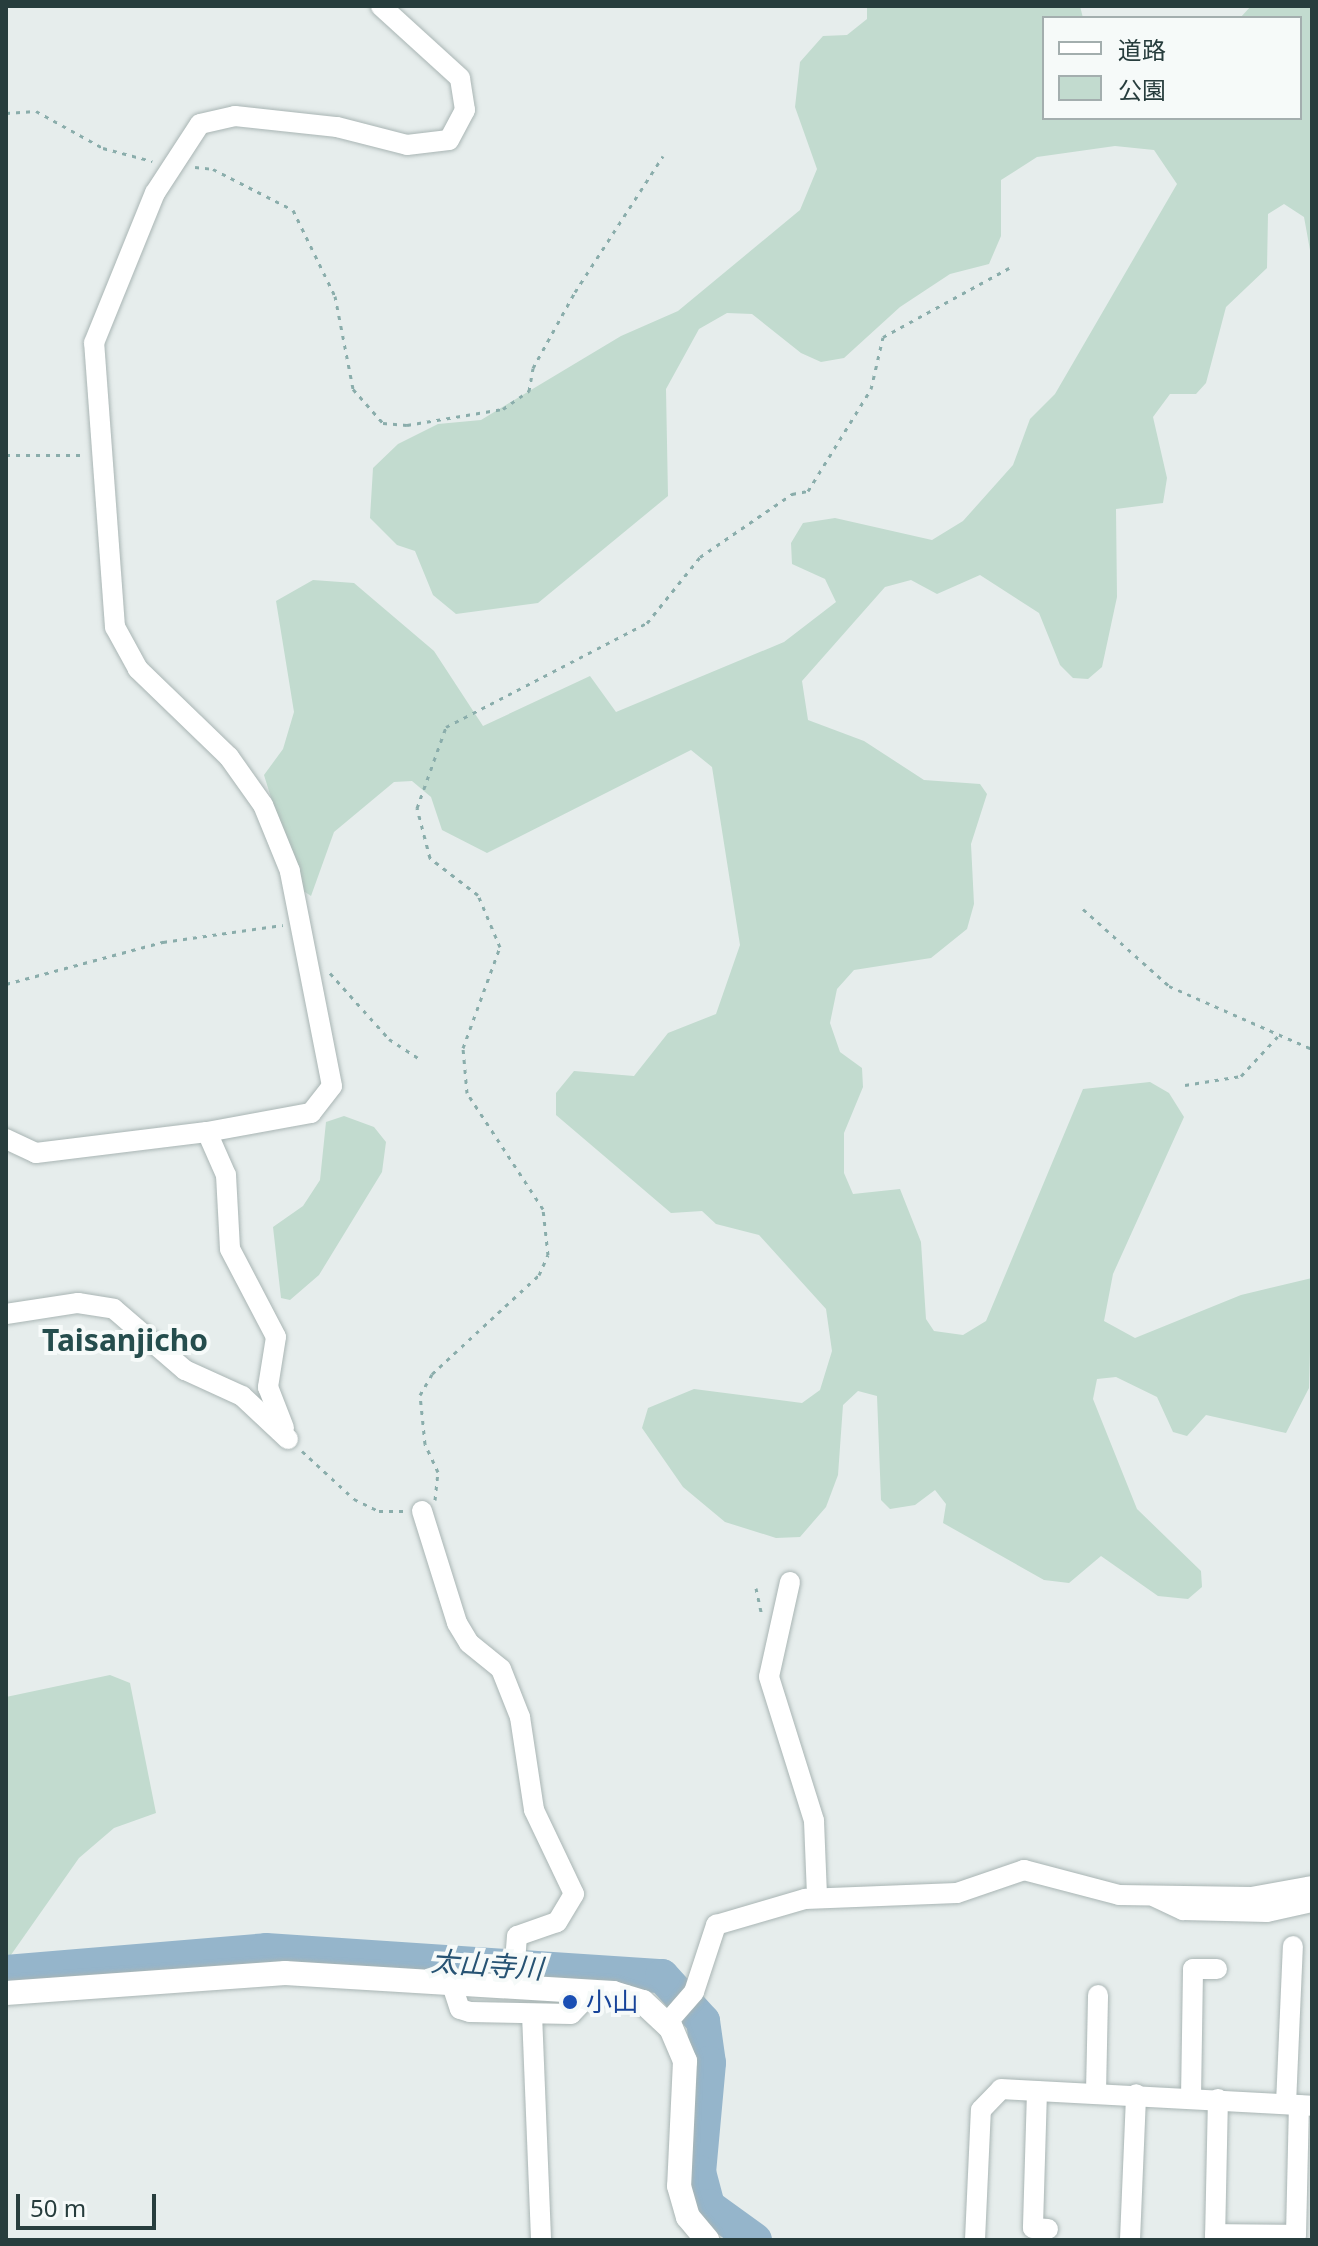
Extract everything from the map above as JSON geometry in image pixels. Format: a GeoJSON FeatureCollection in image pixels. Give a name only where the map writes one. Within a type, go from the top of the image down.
{"type":"FeatureCollection","features":[{"type":"Feature","properties":{"kind":"street"},"geometry":{"type":"LineString","coordinates":[[6,1139],[36,1153],[207,1132],[311,1113],[324,1102],[334,1070],[290,871],[263,805],[229,757],[123,649],[97,455],[94,343],[101,313],[170,165],[186,137],[216,118],[337,127],[407,145],[449,140],[465,110],[460,78],[381,6]]}},
{"type":"Feature","properties":{"kind":"street"},"geometry":{"type":"LineString","coordinates":[[207,1132],[226,1175],[230,1249],[276,1337],[268,1387],[288,1439]]}},
{"type":"Feature","properties":{"kind":"street"},"geometry":{"type":"LineString","coordinates":[[6,1314],[78,1303],[114,1309],[185,1370],[242,1396],[288,1439]]}},
{"type":"Feature","properties":{"kind":"street"},"geometry":{"type":"LineString","coordinates":[[422,1511],[457,1623],[469,1643],[501,1669],[520,1717],[534,1810],[574,1894],[557,1922],[517,1936],[514,1975]]}},
{"type":"Feature","properties":{"kind":"street"},"geometry":{"type":"LineString","coordinates":[[790,1582],[769,1677],[814,1821],[817,1897]]}},
{"type":"Feature","properties":{"kind":"street"},"geometry":{"type":"LineString","coordinates":[[667,2023],[694,1992],[716,1925],[817,1897],[957,1893],[1024,1870],[1108,1894],[1262,1897],[1312,1886]]}},
{"type":"Feature","properties":{"kind":"street"},"geometry":{"type":"LineString","coordinates":[[1152,1895],[1183,1910],[1267,1912],[1312,1902]]}},
{"type":"Feature","properties":{"kind":"street"},"geometry":{"type":"LineString","coordinates":[[1218,2099],[1215,2237],[1296,2235],[1299,2105],[1293,1946]]}},
{"type":"Feature","properties":{"kind":"street"},"geometry":{"type":"LineString","coordinates":[[1191,2098],[1193,1969],[1217,1969]]}},
{"type":"Feature","properties":{"kind":"street"},"geometry":{"type":"LineString","coordinates":[[6,1993],[285,1973],[452,1985],[514,1975],[643,2002],[667,2023],[687,2080],[679,2186],[688,2217],[707,2240]]}},
{"type":"Feature","properties":{"kind":"street"},"geometry":{"type":"LineString","coordinates":[[452,1985],[460,2009],[532,2014],[579,2012],[592,1992]]}},
{"type":"Feature","properties":{"kind":"street"},"geometry":{"type":"LineString","coordinates":[[1096,2093],[1098,1995]]}},
{"type":"Feature","properties":{"kind":"street"},"geometry":{"type":"LineString","coordinates":[[532,2014],[541,2240]]}},
{"type":"Feature","properties":{"kind":"street"},"geometry":{"type":"LineString","coordinates":[[975,2240],[981,2110],[1001,2089],[1299,2105]]}},
{"type":"Feature","properties":{"kind":"street"},"geometry":{"type":"LineString","coordinates":[[1037,2091],[1033,2228],[1048,2229]]}},
{"type":"Feature","properties":{"kind":"street"},"geometry":{"type":"LineString","coordinates":[[1130,2240],[1136,2094]]}},
{"type":"Feature","properties":{"kind":"path"},"geometry":{"type":"LineString","coordinates":[[6,113],[36,111],[103,148],[170,165],[213,169],[252,194],[287,204],[335,296],[353,389],[383,423],[407,425],[503,409],[529,391],[533,368],[575,292],[663,156]]}},
{"type":"Feature","properties":{"kind":"path"},"geometry":{"type":"LineString","coordinates":[[288,1439],[366,1506],[422,1511],[440,1490],[420,1395],[432,1374],[539,1275],[548,1255],[543,1209],[467,1093],[463,1048],[500,947],[478,895],[430,858],[417,808],[446,727],[647,623],[700,557],[792,494],[808,491],[871,389],[883,337],[1009,268]]}},
{"type":"Feature","properties":{"kind":"path"},"geometry":{"type":"LineString","coordinates":[[6,455],[97,455]]}},
{"type":"Feature","properties":{"kind":"path"},"geometry":{"type":"LineString","coordinates":[[1083,909],[1169,986],[1312,1049]]}},
{"type":"Feature","properties":{"kind":"path"},"geometry":{"type":"LineString","coordinates":[[6,984],[254,925],[284,925],[294,935]]}},
{"type":"Feature","properties":{"kind":"path"},"geometry":{"type":"LineString","coordinates":[[324,967],[389,1039],[421,1060]]}},
{"type":"Feature","properties":{"kind":"path"},"geometry":{"type":"LineString","coordinates":[[1185,1085],[1241,1076],[1280,1034]]}},
{"type":"Feature","properties":{"kind":"green space"},"geometry":{"type":"Polygon","coordinates":[[[867,6],[1080,6],[1082,16],[1042,16],[1042,120],[1302,120],[1302,16],[1242,16],[1251,6],[1312,6],[1312,261],[1304,217],[1284,204],[1268,214],[1267,268],[1226,307],[1206,383],[1196,394],[1170,394],[1153,417],[1167,478],[1163,503],[1116,509],[1117,597],[1102,667],[1088,679],[1073,678],[1060,665],[1039,613],[980,575],[937,594],[911,580],[885,587],[802,681],[808,720],[864,741],[924,780],[980,784],[987,794],[971,844],[974,904],[967,929],[931,958],[854,970],[837,989],[830,1023],[840,1052],[862,1068],[863,1087],[844,1133],[844,1173],[853,1194],[900,1189],[921,1242],[926,1319],[934,1331],[963,1335],[986,1321],[1083,1089],[1150,1082],[1169,1093],[1184,1117],[1113,1274],[1104,1321],[1135,1338],[1241,1295],[1312,1278],[1309,1388],[1286,1433],[1206,1415],[1187,1436],[1173,1432],[1157,1397],[1116,1377],[1097,1379],[1093,1399],[1137,1509],[1201,1571],[1202,1587],[1188,1599],[1158,1596],[1101,1556],[1069,1583],[1044,1580],[943,1523],[946,1504],[935,1490],[915,1505],[890,1509],[881,1500],[877,1396],[858,1391],[843,1405],[838,1475],[826,1507],[800,1537],[776,1538],[725,1522],[683,1487],[642,1428],[648,1408],[694,1389],[802,1403],[820,1390],[832,1351],[826,1309],[759,1235],[716,1224],[702,1211],[671,1213],[556,1115],[556,1093],[574,1071],[634,1076],[668,1033],[716,1014],[740,945],[712,767],[691,750],[487,853],[442,830],[431,797],[412,781],[394,782],[334,832],[311,896],[299,888],[264,775],[283,749],[294,712],[276,601],[313,580],[354,583],[434,651],[483,726],[590,676],[616,712],[784,642],[836,602],[825,579],[792,564],[791,543],[803,523],[835,518],[932,540],[963,521],[1013,465],[1030,419],[1055,394],[1177,184],[1154,150],[1115,146],[1037,157],[1001,180],[1001,236],[989,264],[950,274],[900,307],[844,358],[821,362],[801,353],[752,314],[727,313],[699,329],[666,389],[668,496],[538,603],[456,614],[433,595],[415,551],[397,545],[370,518],[373,468],[398,444],[438,424],[481,420],[621,336],[678,311],[800,210],[817,169],[795,107],[800,62],[823,36],[847,35],[867,19],[867,6]]]}},
{"type":"Feature","properties":{"kind":"green space"},"geometry":{"type":"Polygon","coordinates":[[[344,1116],[374,1127],[386,1142],[382,1172],[319,1275],[290,1300],[281,1298],[273,1227],[303,1206],[320,1180],[326,1122],[344,1116]]]}},
{"type":"Feature","properties":{"kind":"green space"},"geometry":{"type":"Polygon","coordinates":[[[110,1675],[130,1683],[156,1813],[114,1828],[79,1858],[6,1962],[6,1697],[110,1675]]]}},
{"type":"Feature","properties":{"kind":"waterway","name":"太山寺川"},"geometry":{"type":"LineString","coordinates":[[6,1972],[266,1950],[662,1976],[703,2021],[709,2063],[699,2172],[708,2206],[755,2240]]}},
{"type":"Feature","properties":{"kind":"place","name":"小山"},"geometry":{"type":"Point","coordinates":[570,2002]}},
{"type":"Feature","properties":{"kind":"district","name":"Taisanjicho"},"geometry":{"type":"Point","coordinates":[125,1340]}}]}
